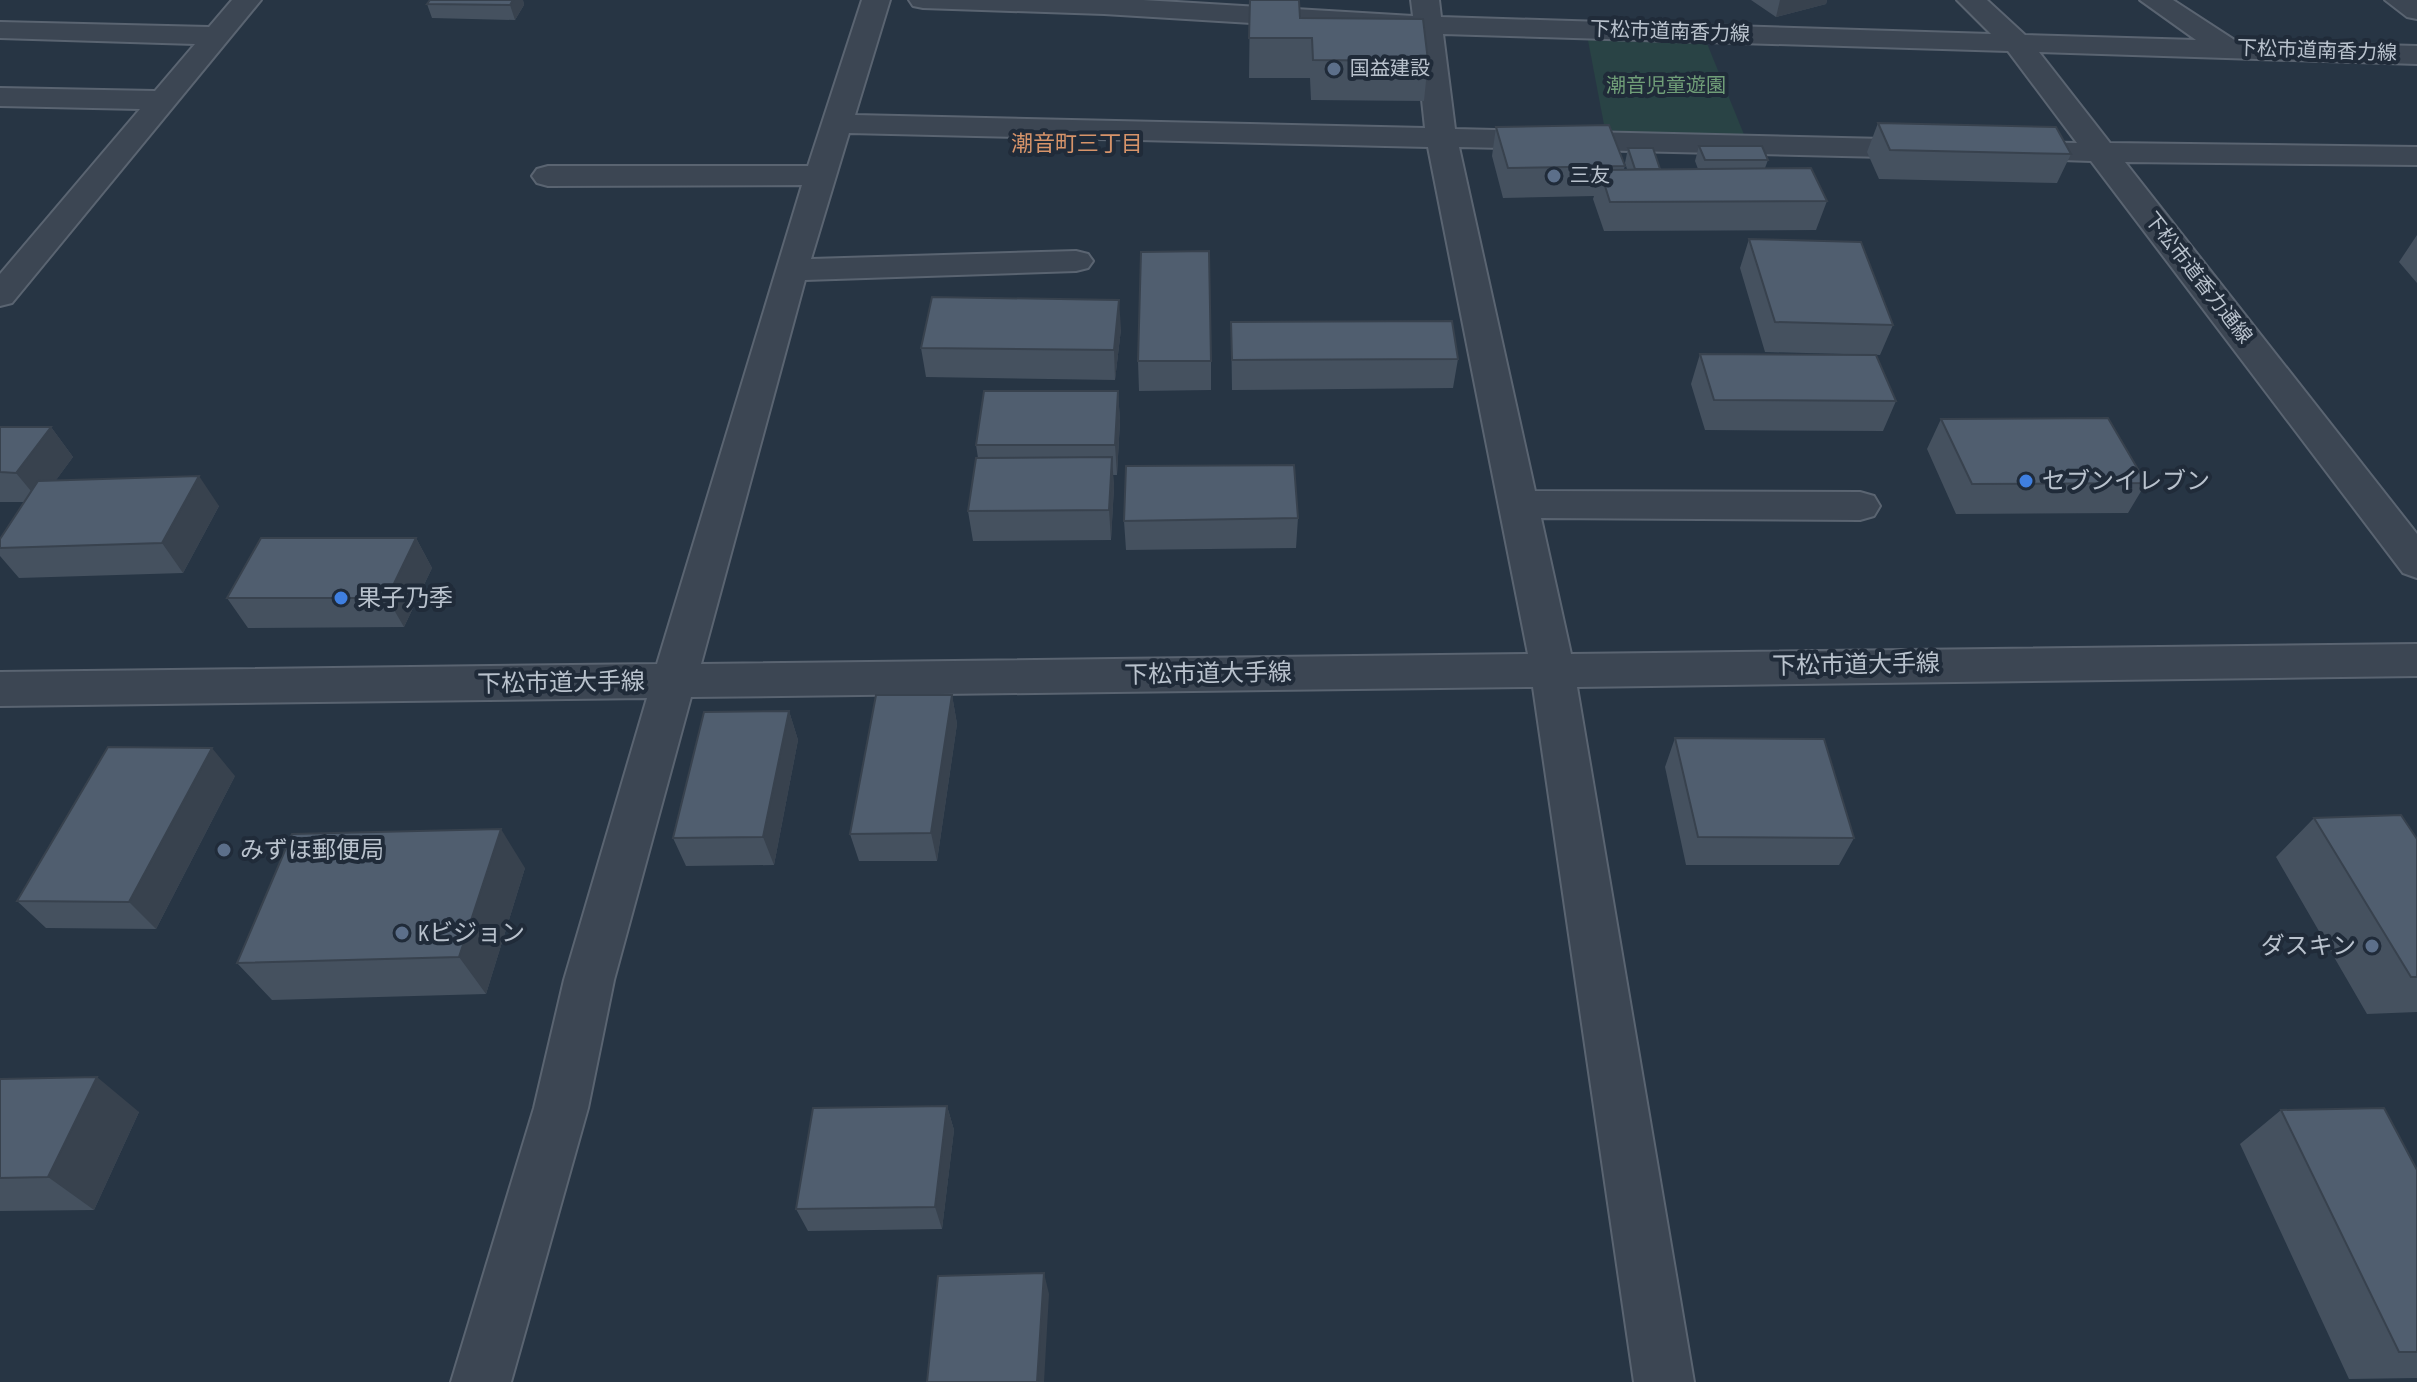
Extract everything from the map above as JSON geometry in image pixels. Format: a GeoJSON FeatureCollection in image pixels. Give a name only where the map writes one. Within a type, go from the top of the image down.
{"type":"FeatureCollection","features":[{"type":"Feature","properties":{"kind":"street"},"geometry":{"type":"LineString","coordinates":[[0,296],[247,0]]}},
{"type":"Feature","properties":{"kind":"street"},"geometry":{"type":"LineString","coordinates":[[481,1382],[561,1108],[589,980],[791,270],[876,0]]}},
{"type":"Feature","properties":{"kind":"street","name":"下松市道南香力線"},"geometry":{"type":"LineString","coordinates":[[923,0],[1427,13],[2016,42],[2417,55]]}},
{"type":"Feature","properties":{"kind":"street","name":"下松市道香力通線"},"geometry":{"type":"LineString","coordinates":[[1971,0],[2016,42],[2417,563]]}},
{"type":"Feature","properties":{"kind":"street"},"geometry":{"type":"LineString","coordinates":[[2154,0],[2226,47]]}},
{"type":"Feature","properties":{"kind":"street"},"geometry":{"type":"LineString","coordinates":[[2399,0],[2417,11]]}},
{"type":"Feature","properties":{"kind":"street"},"geometry":{"type":"LineString","coordinates":[[1427,13],[1441,136],[1552,668],[1664,1382]]}},
{"type":"Feature","properties":{"kind":"street"},"geometry":{"type":"LineString","coordinates":[[0,30],[216,36]]}},
{"type":"Feature","properties":{"kind":"street"},"geometry":{"type":"LineString","coordinates":[[0,97],[164,100]]}},
{"type":"Feature","properties":{"kind":"street"},"geometry":{"type":"LineString","coordinates":[[839,124],[2102,153],[2417,156]]}},
{"type":"Feature","properties":{"kind":"street"},"geometry":{"type":"LineString","coordinates":[[548,176],[823,175]]}},
{"type":"Feature","properties":{"kind":"street"},"geometry":{"type":"LineString","coordinates":[[791,270],[1076,261]]}},
{"type":"Feature","properties":{"kind":"street"},"geometry":{"type":"LineString","coordinates":[[1516,504],[1860,506]]}},
{"type":"Feature","properties":{"kind":"street","name":"下松市道大手線"},"geometry":{"type":"LineString","coordinates":[[0,689],[2417,660]]}},
{"type":"Feature","properties":{"kind":"green space","name":"潮音児童遊園"},"geometry":{"type":"Polygon","coordinates":[[[1587,35],[1706,41],[1745,137],[1605,130],[1587,35]]]}},
{"type":"Feature","properties":{"kind":"building"},"geometry":{"type":"Polygon","coordinates":[[[430,0],[513,0],[510,5],[427,4],[430,0]]]}},
{"type":"Feature","properties":{"kind":"building"},"geometry":{"type":"Polygon","coordinates":[[[1250,0],[1299,0],[1300,18],[1423,19],[1428,61],[1313,60],[1312,38],[1249,38],[1250,0]]]}},
{"type":"Feature","properties":{"kind":"building"},"geometry":{"type":"Polygon","coordinates":[[[1878,123],[2056,127],[2071,154],[1890,150],[1878,123]]]}},
{"type":"Feature","properties":{"kind":"building"},"geometry":{"type":"Polygon","coordinates":[[[1609,125],[1625,166],[1508,168],[1496,127],[1609,125]]]}},
{"type":"Feature","properties":{"kind":"building"},"geometry":{"type":"Polygon","coordinates":[[[1699,146],[1762,146],[1768,160],[1705,160],[1699,146]]]}},
{"type":"Feature","properties":{"kind":"building"},"geometry":{"type":"Polygon","coordinates":[[[1628,148],[1653,148],[1660,169],[1635,169],[1628,148]]]}},
{"type":"Feature","properties":{"kind":"building"},"geometry":{"type":"Polygon","coordinates":[[[1811,168],[1827,201],[1610,202],[1600,170],[1811,168]]]}},
{"type":"Feature","properties":{"kind":"building"},"geometry":{"type":"Polygon","coordinates":[[[1749,239],[1861,242],[1893,325],[1775,322],[1749,239]]]}},
{"type":"Feature","properties":{"kind":"building"},"geometry":{"type":"Polygon","coordinates":[[[1209,251],[1211,361],[1138,361],[1141,252],[1209,251]]]}},
{"type":"Feature","properties":{"kind":"building"},"geometry":{"type":"Polygon","coordinates":[[[932,297],[1119,300],[1114,350],[921,348],[932,297]]]}},
{"type":"Feature","properties":{"kind":"building"},"geometry":{"type":"Polygon","coordinates":[[[1452,321],[1458,359],[1232,360],[1231,322],[1452,321]]]}},
{"type":"Feature","properties":{"kind":"building"},"geometry":{"type":"Polygon","coordinates":[[[1700,354],[1876,355],[1896,401],[1714,400],[1700,354]]]}},
{"type":"Feature","properties":{"kind":"building"},"geometry":{"type":"Polygon","coordinates":[[[984,391],[1118,391],[1115,445],[976,445],[984,391]]]}},
{"type":"Feature","properties":{"kind":"building"},"geometry":{"type":"Polygon","coordinates":[[[2108,418],[2146,483],[1972,484],[1941,419],[2108,418]]]}},
{"type":"Feature","properties":{"kind":"building"},"geometry":{"type":"Polygon","coordinates":[[[0,427],[51,427],[16,473],[0,472],[0,427]]]}},
{"type":"Feature","properties":{"kind":"building"},"geometry":{"type":"Polygon","coordinates":[[[1112,457],[1109,510],[968,511],[976,458],[1112,457]]]}},
{"type":"Feature","properties":{"kind":"building"},"geometry":{"type":"Polygon","coordinates":[[[1294,465],[1298,518],[1124,521],[1126,466],[1294,465]]]}},
{"type":"Feature","properties":{"kind":"building"},"geometry":{"type":"Polygon","coordinates":[[[199,476],[162,543],[0,548],[0,539],[38,481],[199,476]]]}},
{"type":"Feature","properties":{"kind":"building"},"geometry":{"type":"Polygon","coordinates":[[[261,538],[416,538],[387,598],[227,598],[261,538]]]}},
{"type":"Feature","properties":{"kind":"building"},"geometry":{"type":"Polygon","coordinates":[[[876,695],[952,695],[931,833],[850,834],[876,695]]]}},
{"type":"Feature","properties":{"kind":"building"},"geometry":{"type":"Polygon","coordinates":[[[789,711],[763,837],[673,838],[704,712],[789,711]]]}},
{"type":"Feature","properties":{"kind":"building"},"geometry":{"type":"Polygon","coordinates":[[[1675,738],[1824,739],[1854,838],[1698,837],[1675,738]]]}},
{"type":"Feature","properties":{"kind":"building"},"geometry":{"type":"Polygon","coordinates":[[[108,747],[212,748],[129,902],[17,901],[108,747]]]}},
{"type":"Feature","properties":{"kind":"building"},"geometry":{"type":"Polygon","coordinates":[[[2401,815],[2417,839],[2417,977],[2411,977],[2314,818],[2401,815]]]}},
{"type":"Feature","properties":{"kind":"building"},"geometry":{"type":"Polygon","coordinates":[[[501,829],[459,957],[237,963],[292,834],[501,829]]]}},
{"type":"Feature","properties":{"kind":"building"},"geometry":{"type":"Polygon","coordinates":[[[97,1077],[48,1177],[0,1178],[0,1079],[97,1077]]]}},
{"type":"Feature","properties":{"kind":"building"},"geometry":{"type":"Polygon","coordinates":[[[947,1106],[935,1207],[796,1209],[813,1108],[947,1106]]]}},
{"type":"Feature","properties":{"kind":"building"},"geometry":{"type":"Polygon","coordinates":[[[2384,1108],[2417,1170],[2417,1352],[2399,1352],[2281,1110],[2384,1108]]]}},
{"type":"Feature","properties":{"kind":"building"},"geometry":{"type":"Polygon","coordinates":[[[1044,1273],[1037,1382],[927,1382],[938,1276],[1044,1273]]]}},
{"type":"Feature","properties":{"kind":"place","name":"国益建設"},"geometry":{"type":"Point","coordinates":[1334,69]}},
{"type":"Feature","properties":{"kind":"place","name":"三友"},"geometry":{"type":"Point","coordinates":[1554,176]}},
{"type":"Feature","properties":{"kind":"place","name":"セブンイレブン"},"geometry":{"type":"Point","coordinates":[2026,481]}},
{"type":"Feature","properties":{"kind":"place","name":"果子乃季"},"geometry":{"type":"Point","coordinates":[341,598]}},
{"type":"Feature","properties":{"kind":"place","name":"みずほ郵便局"},"geometry":{"type":"Point","coordinates":[224,850]}},
{"type":"Feature","properties":{"kind":"place","name":"Kビジョン"},"geometry":{"type":"Point","coordinates":[402,933]}},
{"type":"Feature","properties":{"kind":"place","name":"ダスキン"},"geometry":{"type":"Point","coordinates":[2372,946]}},
{"type":"Feature","properties":{"kind":"district","name":"潮音町三丁目"},"geometry":{"type":"Point","coordinates":[1077,144]}}]}
